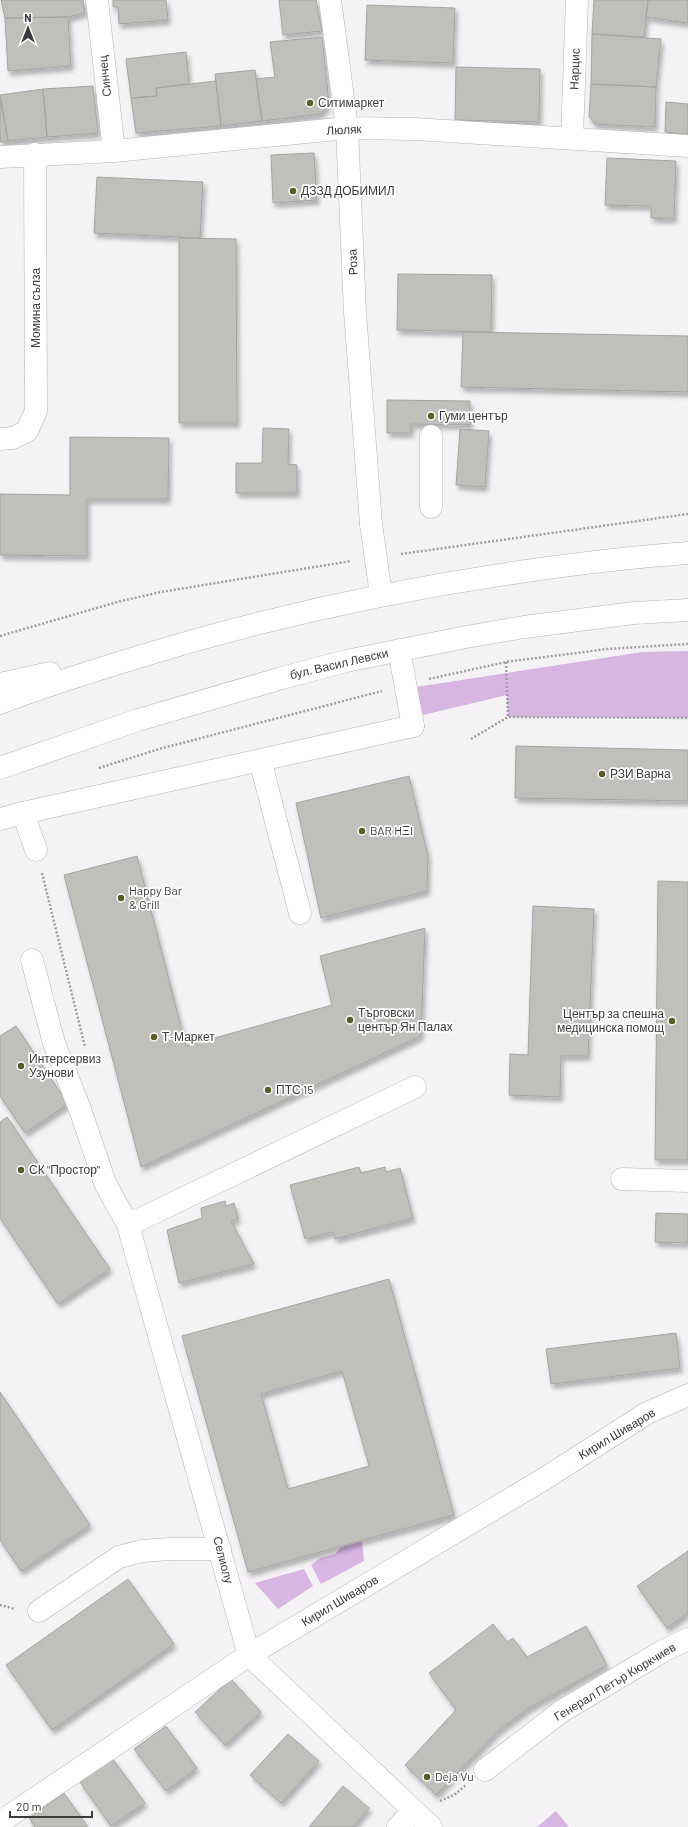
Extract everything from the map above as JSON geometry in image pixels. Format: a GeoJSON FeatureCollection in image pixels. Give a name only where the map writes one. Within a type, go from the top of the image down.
{"type":"FeatureCollection","features":[{"type":"Feature","properties":{"kind":"main road","name":"Синчец"},"geometry":{"type":"LineString","coordinates":[[97,0],[114,151]]}},
{"type":"Feature","properties":{"kind":"main road","name":"Роза"},"geometry":{"type":"LineString","coordinates":[[330,0],[348,128],[355,312],[371,524],[381,595]]}},
{"type":"Feature","properties":{"kind":"main road","name":"Нарцис"},"geometry":{"type":"LineString","coordinates":[[572,138],[577,0]]}},
{"type":"Feature","properties":{"kind":"main road","name":"Люляк"},"geometry":{"type":"LineString","coordinates":[[0,157],[114,151],[348,128],[415,129],[688,146]]}},
{"type":"Feature","properties":{"kind":"main road","name":"Момина сълза"},"geometry":{"type":"LineString","coordinates":[[0,439],[13,438],[27,431],[36,411],[35,154]]}},
{"type":"Feature","properties":{"kind":"main road"},"geometry":{"type":"LineString","coordinates":[[431,436],[431,507]]}},
{"type":"Feature","properties":{"kind":"main road"},"geometry":{"type":"LineString","coordinates":[[0,684],[194,640],[266,621],[381,595],[542,569],[688,553]]}},
{"type":"Feature","properties":{"kind":"main road","name":"бул. Васил Левски"},"geometry":{"type":"LineString","coordinates":[[0,768],[138,720],[346,661],[466,637],[569,620],[634,613],[688,610]]}},
{"type":"Feature","properties":{"kind":"main road"},"geometry":{"type":"LineString","coordinates":[[0,703],[110,666],[194,640]]}},
{"type":"Feature","properties":{"kind":"main road"},"geometry":{"type":"LineString","coordinates":[[0,819],[413,726],[399,650]]}},
{"type":"Feature","properties":{"kind":"main road"},"geometry":{"type":"LineString","coordinates":[[260,760],[300,913]]}},
{"type":"Feature","properties":{"kind":"main road"},"geometry":{"type":"LineString","coordinates":[[23,813],[36,850]]}},
{"type":"Feature","properties":{"kind":"main road","name":"Селиолу"},"geometry":{"type":"LineString","coordinates":[[32,960],[54,1043],[81,1112],[105,1183],[128,1225],[249,1655]]}},
{"type":"Feature","properties":{"kind":"main road"},"geometry":{"type":"LineString","coordinates":[[128,1225],[415,1086]]}},
{"type":"Feature","properties":{"kind":"main road"},"geometry":{"type":"LineString","coordinates":[[622,1179],[688,1181]]}},
{"type":"Feature","properties":{"kind":"main road","name":"Кирил Шиваров"},"geometry":{"type":"LineString","coordinates":[[0,1822],[249,1655],[544,1479],[647,1414],[688,1395]]}},
{"type":"Feature","properties":{"kind":"main road"},"geometry":{"type":"LineString","coordinates":[[39,1611],[119,1557],[142,1551],[220,1549]]}},
{"type":"Feature","properties":{"kind":"main road","name":"Генерал Петър Кюркчиев"},"geometry":{"type":"LineString","coordinates":[[486,1770],[562,1711],[663,1651],[688,1639]]}},
{"type":"Feature","properties":{"kind":"main road"},"geometry":{"type":"LineString","coordinates":[[249,1655],[431,1827]]}},
{"type":"Feature","properties":{"kind":"main road"},"geometry":{"type":"LineString","coordinates":[[398,1827],[414,1811]]}},
{"type":"Feature","properties":{"kind":"path"},"geometry":{"type":"LineString","coordinates":[[0,636],[121,601],[161,592],[376,558],[688,514]]}},
{"type":"Feature","properties":{"kind":"path"},"geometry":{"type":"LineString","coordinates":[[92,770],[159,749],[405,684],[506,662],[607,649],[688,644]]}},
{"type":"Feature","properties":{"kind":"path"},"geometry":{"type":"LineString","coordinates":[[506,662],[508,717]]}},
{"type":"Feature","properties":{"kind":"path"},"geometry":{"type":"LineString","coordinates":[[471,739],[508,717],[688,718]]}},
{"type":"Feature","properties":{"kind":"path"},"geometry":{"type":"LineString","coordinates":[[36,850],[85,1049]]}},
{"type":"Feature","properties":{"kind":"path"},"geometry":{"type":"LineString","coordinates":[[414,1811],[454,1795],[486,1770]]}},
{"type":"Feature","properties":{"kind":"shaded area"},"geometry":{"type":"Polygon","coordinates":[[[688,651],[688,718],[508,717],[507,695],[423,715],[416,687],[642,652],[688,651]]]}},
{"type":"Feature","properties":{"kind":"shaded area"},"geometry":{"type":"Polygon","coordinates":[[[362,1541],[364,1561],[321,1584],[311,1565],[320,1558],[335,1554],[341,1547],[362,1541]]]}},
{"type":"Feature","properties":{"kind":"shaded area"},"geometry":{"type":"Polygon","coordinates":[[[304,1569],[313,1586],[278,1609],[255,1583],[304,1569]]]}},
{"type":"Feature","properties":{"kind":"shaded area"},"geometry":{"type":"Polygon","coordinates":[[[556,1811],[569,1827],[537,1827],[556,1811]]]}},
{"type":"Feature","properties":{"kind":"building"},"geometry":{"type":"Polygon","coordinates":[[[1,0],[83,0],[85,13],[68,17],[5,18],[1,0]]]}},
{"type":"Feature","properties":{"kind":"building"},"geometry":{"type":"Polygon","coordinates":[[[113,0],[166,0],[168,20],[119,24],[118,7],[113,7],[113,0]]]}},
{"type":"Feature","properties":{"kind":"building"},"geometry":{"type":"Polygon","coordinates":[[[279,0],[316,0],[322,31],[283,35],[279,0]]]}},
{"type":"Feature","properties":{"kind":"building"},"geometry":{"type":"Polygon","coordinates":[[[594,0],[648,0],[644,37],[592,34],[594,0]]]}},
{"type":"Feature","properties":{"kind":"building"},"geometry":{"type":"Polygon","coordinates":[[[648,0],[688,0],[688,23],[646,17],[648,0]]]}},
{"type":"Feature","properties":{"kind":"building"},"geometry":{"type":"Polygon","coordinates":[[[367,5],[455,8],[453,63],[365,60],[367,5]]]}},
{"type":"Feature","properties":{"kind":"building"},"geometry":{"type":"Polygon","coordinates":[[[68,17],[71,66],[8,71],[5,18],[68,17]]]}},
{"type":"Feature","properties":{"kind":"building"},"geometry":{"type":"Polygon","coordinates":[[[592,34],[661,39],[656,87],[591,84],[592,34]]]}},
{"type":"Feature","properties":{"kind":"building"},"geometry":{"type":"Polygon","coordinates":[[[322,37],[329,103],[321,114],[262,121],[256,79],[275,77],[270,42],[322,37]]]}},
{"type":"Feature","properties":{"kind":"building"},"geometry":{"type":"Polygon","coordinates":[[[186,52],[189,84],[156,88],[157,96],[131,98],[126,59],[186,52]]]}},
{"type":"Feature","properties":{"kind":"building"},"geometry":{"type":"Polygon","coordinates":[[[456,67],[540,69],[539,122],[455,120],[456,67]]]}},
{"type":"Feature","properties":{"kind":"building"},"geometry":{"type":"Polygon","coordinates":[[[255,70],[262,121],[221,126],[215,74],[255,70]]]}},
{"type":"Feature","properties":{"kind":"building"},"geometry":{"type":"Polygon","coordinates":[[[216,81],[221,126],[136,133],[131,98],[157,96],[156,88],[216,81]]]}},
{"type":"Feature","properties":{"kind":"building"},"geometry":{"type":"Polygon","coordinates":[[[591,84],[656,87],[655,127],[595,124],[589,117],[591,84]]]}},
{"type":"Feature","properties":{"kind":"building"},"geometry":{"type":"Polygon","coordinates":[[[93,86],[98,133],[47,137],[43,89],[93,86]]]}},
{"type":"Feature","properties":{"kind":"building"},"geometry":{"type":"Polygon","coordinates":[[[43,89],[47,137],[8,141],[0,95],[43,89]]]}},
{"type":"Feature","properties":{"kind":"building"},"geometry":{"type":"Polygon","coordinates":[[[0,95],[8,141],[0,142],[0,95]]]}},
{"type":"Feature","properties":{"kind":"building"},"geometry":{"type":"Polygon","coordinates":[[[666,102],[688,104],[688,134],[665,132],[666,102]]]}},
{"type":"Feature","properties":{"kind":"building"},"geometry":{"type":"Polygon","coordinates":[[[314,153],[317,200],[273,203],[271,155],[314,153]]]}},
{"type":"Feature","properties":{"kind":"building"},"geometry":{"type":"Polygon","coordinates":[[[607,158],[676,161],[674,219],[651,218],[651,206],[605,205],[607,158]]]}},
{"type":"Feature","properties":{"kind":"building"},"geometry":{"type":"Polygon","coordinates":[[[97,177],[203,182],[200,238],[94,233],[97,177]]]}},
{"type":"Feature","properties":{"kind":"building"},"geometry":{"type":"Polygon","coordinates":[[[179,238],[236,239],[237,423],[179,423],[179,238]]]}},
{"type":"Feature","properties":{"kind":"building"},"geometry":{"type":"Polygon","coordinates":[[[398,274],[492,275],[491,332],[397,330],[398,274]]]}},
{"type":"Feature","properties":{"kind":"building"},"geometry":{"type":"Polygon","coordinates":[[[463,332],[688,336],[688,392],[461,387],[463,332]]]}},
{"type":"Feature","properties":{"kind":"building"},"geometry":{"type":"Polygon","coordinates":[[[387,400],[470,401],[470,425],[411,424],[411,433],[387,433],[387,400]]]}},
{"type":"Feature","properties":{"kind":"building"},"geometry":{"type":"Polygon","coordinates":[[[263,428],[289,429],[288,464],[297,465],[297,493],[236,493],[236,463],[262,463],[263,428]]]}},
{"type":"Feature","properties":{"kind":"building"},"geometry":{"type":"Polygon","coordinates":[[[460,429],[489,431],[485,487],[456,485],[460,429]]]}},
{"type":"Feature","properties":{"kind":"building"},"geometry":{"type":"Polygon","coordinates":[[[70,437],[169,438],[168,499],[87,499],[87,556],[0,555],[0,494],[70,495],[70,437]]]}},
{"type":"Feature","properties":{"kind":"building","name":"РЗИ Варна"},"geometry":{"type":"Polygon","coordinates":[[[516,746],[688,750],[688,801],[515,798],[516,746]]]}},
{"type":"Feature","properties":{"kind":"building"},"geometry":{"type":"Polygon","coordinates":[[[409,776],[428,856],[427,891],[321,918],[296,803],[409,776]]]}},
{"type":"Feature","properties":{"kind":"building","name":"Търговски център Ян Палах"},"geometry":{"type":"Polygon","coordinates":[[[137,856],[186,1046],[332,1005],[320,956],[425,928],[421,1036],[141,1167],[64,875],[137,856]]]}},
{"type":"Feature","properties":{"kind":"building","name":"Център за спешна медицинска помощ"},"geometry":{"type":"Polygon","coordinates":[[[658,881],[688,882],[688,1160],[655,1160],[658,881]]]}},
{"type":"Feature","properties":{"kind":"building"},"geometry":{"type":"Polygon","coordinates":[[[533,906],[594,909],[588,1056],[561,1056],[560,1097],[509,1095],[510,1054],[528,1055],[533,906]]]}},
{"type":"Feature","properties":{"kind":"building","name":"Интерсервиз Узунови"},"geometry":{"type":"Polygon","coordinates":[[[16,1026],[68,1104],[25,1133],[0,1096],[0,1036],[16,1026]]]}},
{"type":"Feature","properties":{"kind":"building","name":"СК \"Простор''"},"geometry":{"type":"Polygon","coordinates":[[[7,1117],[110,1269],[58,1304],[0,1218],[0,1122],[7,1117]]]}},
{"type":"Feature","properties":{"kind":"building"},"geometry":{"type":"Polygon","coordinates":[[[359,1167],[361,1173],[385,1167],[386,1172],[400,1168],[413,1218],[335,1239],[333,1232],[305,1239],[290,1185],[359,1167]]]}},
{"type":"Feature","properties":{"kind":"building"},"geometry":{"type":"Polygon","coordinates":[[[225,1201],[226,1206],[234,1203],[238,1219],[231,1221],[254,1264],[179,1283],[167,1230],[202,1218],[201,1208],[225,1201]]]}},
{"type":"Feature","properties":{"kind":"building"},"geometry":{"type":"Polygon","coordinates":[[[656,1213],[688,1214],[688,1243],[655,1242],[656,1213]]]}},
{"type":"Feature","properties":{"kind":"building"},"geometry":{"type":"Polygon","coordinates":[[[389,1279],[454,1515],[248,1572],[182,1336],[389,1279]],[[342,1371],[261,1394],[288,1489],[369,1466],[342,1371]]]}},
{"type":"Feature","properties":{"kind":"building"},"geometry":{"type":"Polygon","coordinates":[[[676,1333],[680,1368],[551,1384],[546,1349],[676,1333]]]}},
{"type":"Feature","properties":{"kind":"building"},"geometry":{"type":"Polygon","coordinates":[[[0,1392],[90,1525],[21,1571],[0,1540],[0,1392]]]}},
{"type":"Feature","properties":{"kind":"building"},"geometry":{"type":"Polygon","coordinates":[[[688,1551],[688,1613],[667,1628],[637,1586],[688,1551]]]}},
{"type":"Feature","properties":{"kind":"building"},"geometry":{"type":"Polygon","coordinates":[[[128,1579],[174,1644],[52,1730],[6,1665],[128,1579]]]}},
{"type":"Feature","properties":{"kind":"building"},"geometry":{"type":"Polygon","coordinates":[[[493,1624],[507,1642],[513,1638],[527,1657],[586,1626],[607,1665],[529,1708],[498,1731],[436,1795],[405,1765],[456,1710],[429,1673],[493,1624]]]}},
{"type":"Feature","properties":{"kind":"building"},"geometry":{"type":"Polygon","coordinates":[[[231,1679],[261,1712],[225,1745],[195,1712],[231,1679]]]}},
{"type":"Feature","properties":{"kind":"building"},"geometry":{"type":"Polygon","coordinates":[[[166,1726],[197,1768],[166,1791],[134,1749],[166,1726]]]}},
{"type":"Feature","properties":{"kind":"building"},"geometry":{"type":"Polygon","coordinates":[[[288,1734],[319,1761],[281,1803],[250,1775],[288,1734]]]}},
{"type":"Feature","properties":{"kind":"building"},"geometry":{"type":"Polygon","coordinates":[[[113,1759],[145,1803],[111,1826],[80,1782],[113,1759]]]}},
{"type":"Feature","properties":{"kind":"building"},"geometry":{"type":"Polygon","coordinates":[[[343,1786],[369,1808],[353,1827],[309,1827],[343,1786]]]}},
{"type":"Feature","properties":{"kind":"building"},"geometry":{"type":"Polygon","coordinates":[[[64,1793],[88,1827],[35,1827],[29,1818],[64,1793]]]}},
{"type":"Feature","properties":{"kind":"place","name":"Ситимаркет"},"geometry":{"type":"Point","coordinates":[310,103]}},
{"type":"Feature","properties":{"kind":"place","name":"ДЗЗД ДОБИМИЛ"},"geometry":{"type":"Point","coordinates":[293,191]}},
{"type":"Feature","properties":{"kind":"place","name":"Гуми център"},"geometry":{"type":"Point","coordinates":[431,416]}},
{"type":"Feature","properties":{"kind":"place","name":"РЗИ Варна"},"geometry":{"type":"Point","coordinates":[602,774]}},
{"type":"Feature","properties":{"kind":"place","name":"BAR HΞI"},"geometry":{"type":"Point","coordinates":[362,831]}},
{"type":"Feature","properties":{"kind":"place","name":"Happy Bar & Grill"},"geometry":{"type":"Point","coordinates":[121,898]}},
{"type":"Feature","properties":{"kind":"place","name":"Търговски център Ян Палах"},"geometry":{"type":"Point","coordinates":[350,1020]}},
{"type":"Feature","properties":{"kind":"place","name":"Център за спешна медицинска помощ"},"geometry":{"type":"Point","coordinates":[672,1021]}},
{"type":"Feature","properties":{"kind":"place","name":"Т-Маркет"},"geometry":{"type":"Point","coordinates":[154,1037]}},
{"type":"Feature","properties":{"kind":"place","name":"Интерсервиз Узунови"},"geometry":{"type":"Point","coordinates":[21,1066]}},
{"type":"Feature","properties":{"kind":"place","name":"ПТС 15"},"geometry":{"type":"Point","coordinates":[268,1090]}},
{"type":"Feature","properties":{"kind":"place","name":"СК \"Простор''"},"geometry":{"type":"Point","coordinates":[21,1170]}},
{"type":"Feature","properties":{"kind":"place","name":"Deja Vu"},"geometry":{"type":"Point","coordinates":[427,1777]}}]}
